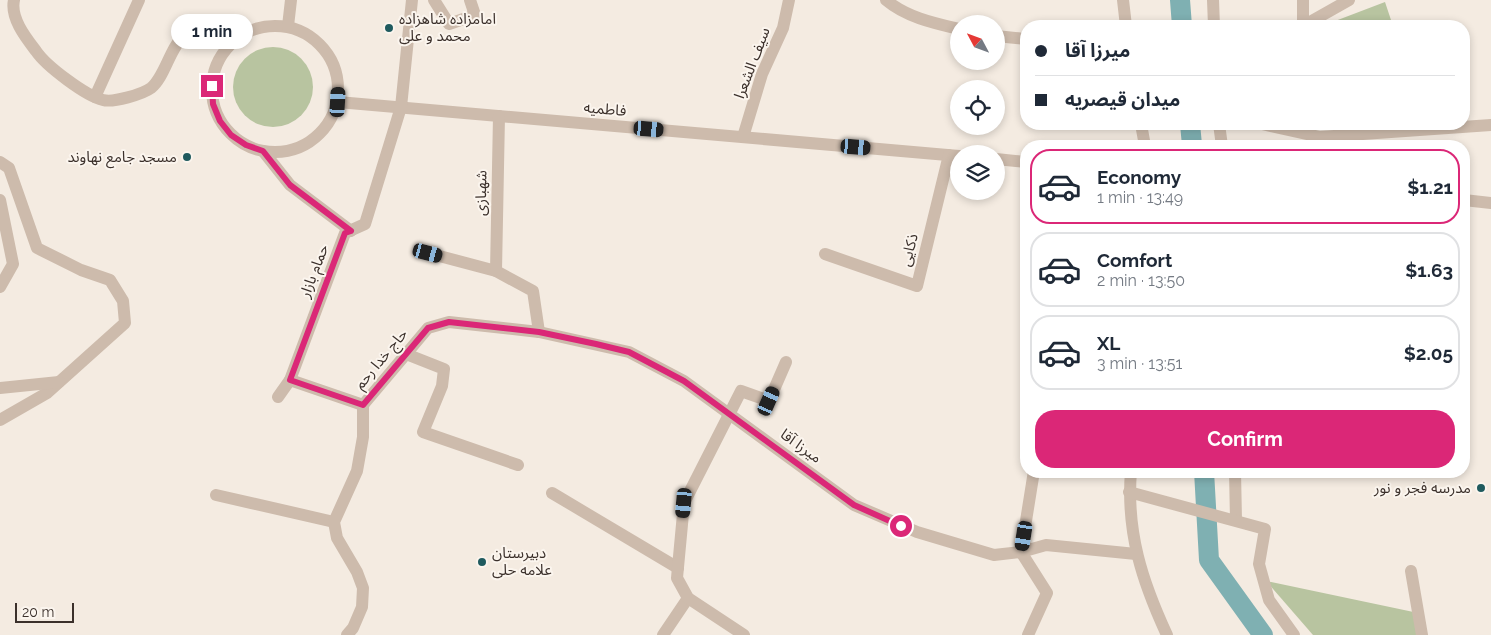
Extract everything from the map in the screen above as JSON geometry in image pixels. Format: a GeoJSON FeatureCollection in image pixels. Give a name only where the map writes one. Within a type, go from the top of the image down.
{"type":"FeatureCollection","features":[{"type":"Feature","properties":{"kind":"street"},"geometry":{"type":"LineString","coordinates":[[14,0],[12,6],[20,28],[40,58],[95,97],[105,101],[136,95],[152,88],[183,36],[195,31],[236,39]]}},
{"type":"Feature","properties":{"kind":"street"},"geometry":{"type":"LineString","coordinates":[[95,97],[139,0]]}},
{"type":"Feature","properties":{"kind":"street"},"geometry":{"type":"LineString","coordinates":[[288,26],[291,0]]}},
{"type":"Feature","properties":{"kind":"street","name":"حمام بازار"},"geometry":{"type":"LineString","coordinates":[[278,397],[290,380],[345,233],[365,224],[401,107],[412,0]]}},
{"type":"Feature","properties":{"kind":"street"},"geometry":{"type":"LineString","coordinates":[[434,0],[449,24],[475,15],[470,0]]}},
{"type":"Feature","properties":{"kind":"street","name":"سیف الشعرا"},"geometry":{"type":"LineString","coordinates":[[743,137],[762,74],[783,28],[789,0]]}},
{"type":"Feature","properties":{"kind":"street"},"geometry":{"type":"LineString","coordinates":[[886,0],[895,8],[923,20],[950,27]]}},
{"type":"Feature","properties":{"kind":"street"},"geometry":{"type":"LineString","coordinates":[[1123,0],[1125,20]]}},
{"type":"Feature","properties":{"kind":"street"},"geometry":{"type":"LineString","coordinates":[[1214,0],[1214,20]]}},
{"type":"Feature","properties":{"kind":"street"},"geometry":{"type":"LineString","coordinates":[[1303,0],[1303,20]]}},
{"type":"Feature","properties":{"kind":"street"},"geometry":{"type":"LineString","coordinates":[[1314,20],[1349,0]]}},
{"type":"Feature","properties":{"kind":"street"},"geometry":{"type":"LineString","coordinates":[[270,25],[288,26],[307,33],[322,45],[333,62],[339,82],[338,102],[331,120],[318,136],[302,147],[282,152],[263,151],[246,145],[231,135],[220,121],[213,104],[212,86],[215,68],[223,52],[236,39],[252,30],[270,25]]}},
{"type":"Feature","properties":{"kind":"street"},"geometry":{"type":"LineString","coordinates":[[1005,37],[1020,38]]}},
{"type":"Feature","properties":{"kind":"street","name":"فاطمیه"},"geometry":{"type":"LineString","coordinates":[[338,102],[950,155]]}},
{"type":"Feature","properties":{"kind":"street","name":"شهبازی"},"geometry":{"type":"LineString","coordinates":[[496,271],[499,116]]}},
{"type":"Feature","properties":{"kind":"street"},"geometry":{"type":"LineString","coordinates":[[1470,126],[1491,125]]}},
{"type":"Feature","properties":{"kind":"street"},"geometry":{"type":"LineString","coordinates":[[1289,130],[1320,137],[1420,130]]}},
{"type":"Feature","properties":{"kind":"street"},"geometry":{"type":"LineString","coordinates":[[263,151],[290,185],[351,231]]}},
{"type":"Feature","properties":{"kind":"street"},"geometry":{"type":"LineString","coordinates":[[1005,160],[1020,161]]}},
{"type":"Feature","properties":{"kind":"street"},"geometry":{"type":"LineString","coordinates":[[0,162],[9,168],[36,248],[81,270],[110,280],[123,300],[125,323],[47,393],[0,420]]}},
{"type":"Feature","properties":{"kind":"street","name":"ذکایی"},"geometry":{"type":"LineString","coordinates":[[825,254],[917,286],[950,169]]}},
{"type":"Feature","properties":{"kind":"street"},"geometry":{"type":"LineString","coordinates":[[0,200],[13,264],[0,287]]}},
{"type":"Feature","properties":{"kind":"street"},"geometry":{"type":"LineString","coordinates":[[1470,200],[1491,202]]}},
{"type":"Feature","properties":{"kind":"street"},"geometry":{"type":"LineString","coordinates":[[428,253],[496,271],[533,291],[539,332]]}},
{"type":"Feature","properties":{"kind":"street","name":"میرزا آقا"},"geometry":{"type":"LineString","coordinates":[[428,328],[449,322],[539,332],[629,352],[684,381],[854,505],[917,532],[994,555],[1021,552],[1046,545],[1136,554]]}},
{"type":"Feature","properties":{"kind":"street","name":"حاج خدا رحم"},"geometry":{"type":"LineString","coordinates":[[334,522],[357,471],[363,437],[363,405],[428,328]]}},
{"type":"Feature","properties":{"kind":"street"},"geometry":{"type":"LineString","coordinates":[[406,354],[444,369],[442,386],[423,432],[518,465]]}},
{"type":"Feature","properties":{"kind":"street"},"geometry":{"type":"LineString","coordinates":[[744,635],[688,598],[677,578],[684,503],[741,391],[769,401],[786,362]]}},
{"type":"Feature","properties":{"kind":"street"},"geometry":{"type":"LineString","coordinates":[[290,380],[363,405]]}},
{"type":"Feature","properties":{"kind":"street"},"geometry":{"type":"LineString","coordinates":[[0,388],[59,382]]}},
{"type":"Feature","properties":{"kind":"street"},"geometry":{"type":"LineString","coordinates":[[1028,635],[1047,593],[1021,552],[1033,478]]}},
{"type":"Feature","properties":{"kind":"street"},"geometry":{"type":"LineString","coordinates":[[1130,478],[1129,492],[1136,554],[1148,594],[1168,635]]}},
{"type":"Feature","properties":{"kind":"street"},"geometry":{"type":"LineString","coordinates":[[1234,478],[1236,520]]}},
{"type":"Feature","properties":{"kind":"street"},"geometry":{"type":"LineString","coordinates":[[1129,492],[1264,529],[1259,564],[1266,591],[1269,600],[1294,635]]}},
{"type":"Feature","properties":{"kind":"street"},"geometry":{"type":"LineString","coordinates":[[552,493],[678,568]]}},
{"type":"Feature","properties":{"kind":"street"},"geometry":{"type":"LineString","coordinates":[[216,495],[334,522],[337,538],[357,572],[363,588],[362,607],[353,628],[347,635]]}},
{"type":"Feature","properties":{"kind":"street"},"geometry":{"type":"LineString","coordinates":[[1411,571],[1422,635]]}},
{"type":"Feature","properties":{"kind":"street"},"geometry":{"type":"LineString","coordinates":[[663,635],[688,598]]}},
{"type":"Feature","properties":{"kind":"green space"},"geometry":{"type":"Polygon","coordinates":[[[1385,2],[1391,20],[1338,20],[1385,2]]]}},
{"type":"Feature","properties":{"kind":"green space"},"geometry":{"type":"Polygon","coordinates":[[[265,47],[281,47],[295,54],[306,65],[313,79],[313,95],[310,102],[295,120],[281,127],[265,127],[251,120],[240,109],[233,95],[233,79],[240,65],[251,54],[265,47]]]}},
{"type":"Feature","properties":{"kind":"green space"},"geometry":{"type":"Polygon","coordinates":[[[1266,581],[1423,614],[1426,635],[1313,635],[1266,581]]]}},
{"type":"Feature","properties":{"kind":"waterway"},"geometry":{"type":"LineString","coordinates":[[1180,0],[1182,20]]}},
{"type":"Feature","properties":{"kind":"waterway"},"geometry":{"type":"LineString","coordinates":[[1191,130],[1192,140]]}},
{"type":"Feature","properties":{"kind":"waterway"},"geometry":{"type":"LineString","coordinates":[[1204,478],[1209,560],[1263,635]]}},
{"type":"Feature","properties":{"kind":"place","name":"امامزاده شاهزاده محمد و علی"},"geometry":{"type":"Point","coordinates":[389,28]}},
{"type":"Feature","properties":{"kind":"place","name":"مسجد جامع نهاوند"},"geometry":{"type":"Point","coordinates":[187,157]}},
{"type":"Feature","properties":{"kind":"place","name":"مدرسه فجر و نور"},"geometry":{"type":"Point","coordinates":[1481,488]}},
{"type":"Feature","properties":{"kind":"place","name":"دبیرستان علامه حلی"},"geometry":{"type":"Point","coordinates":[482,562]}},
{"type":"Feature","properties":{"kind":"route"},"geometry":{"type":"LineString","coordinates":[[212,86],[213,104],[220,121],[231,135],[246,145],[263,151],[290,185],[351,231],[345,233],[290,380],[363,405],[428,328],[449,322],[539,332],[596,344],[629,352],[655,364],[684,381],[854,505],[901,526]]}}]}
